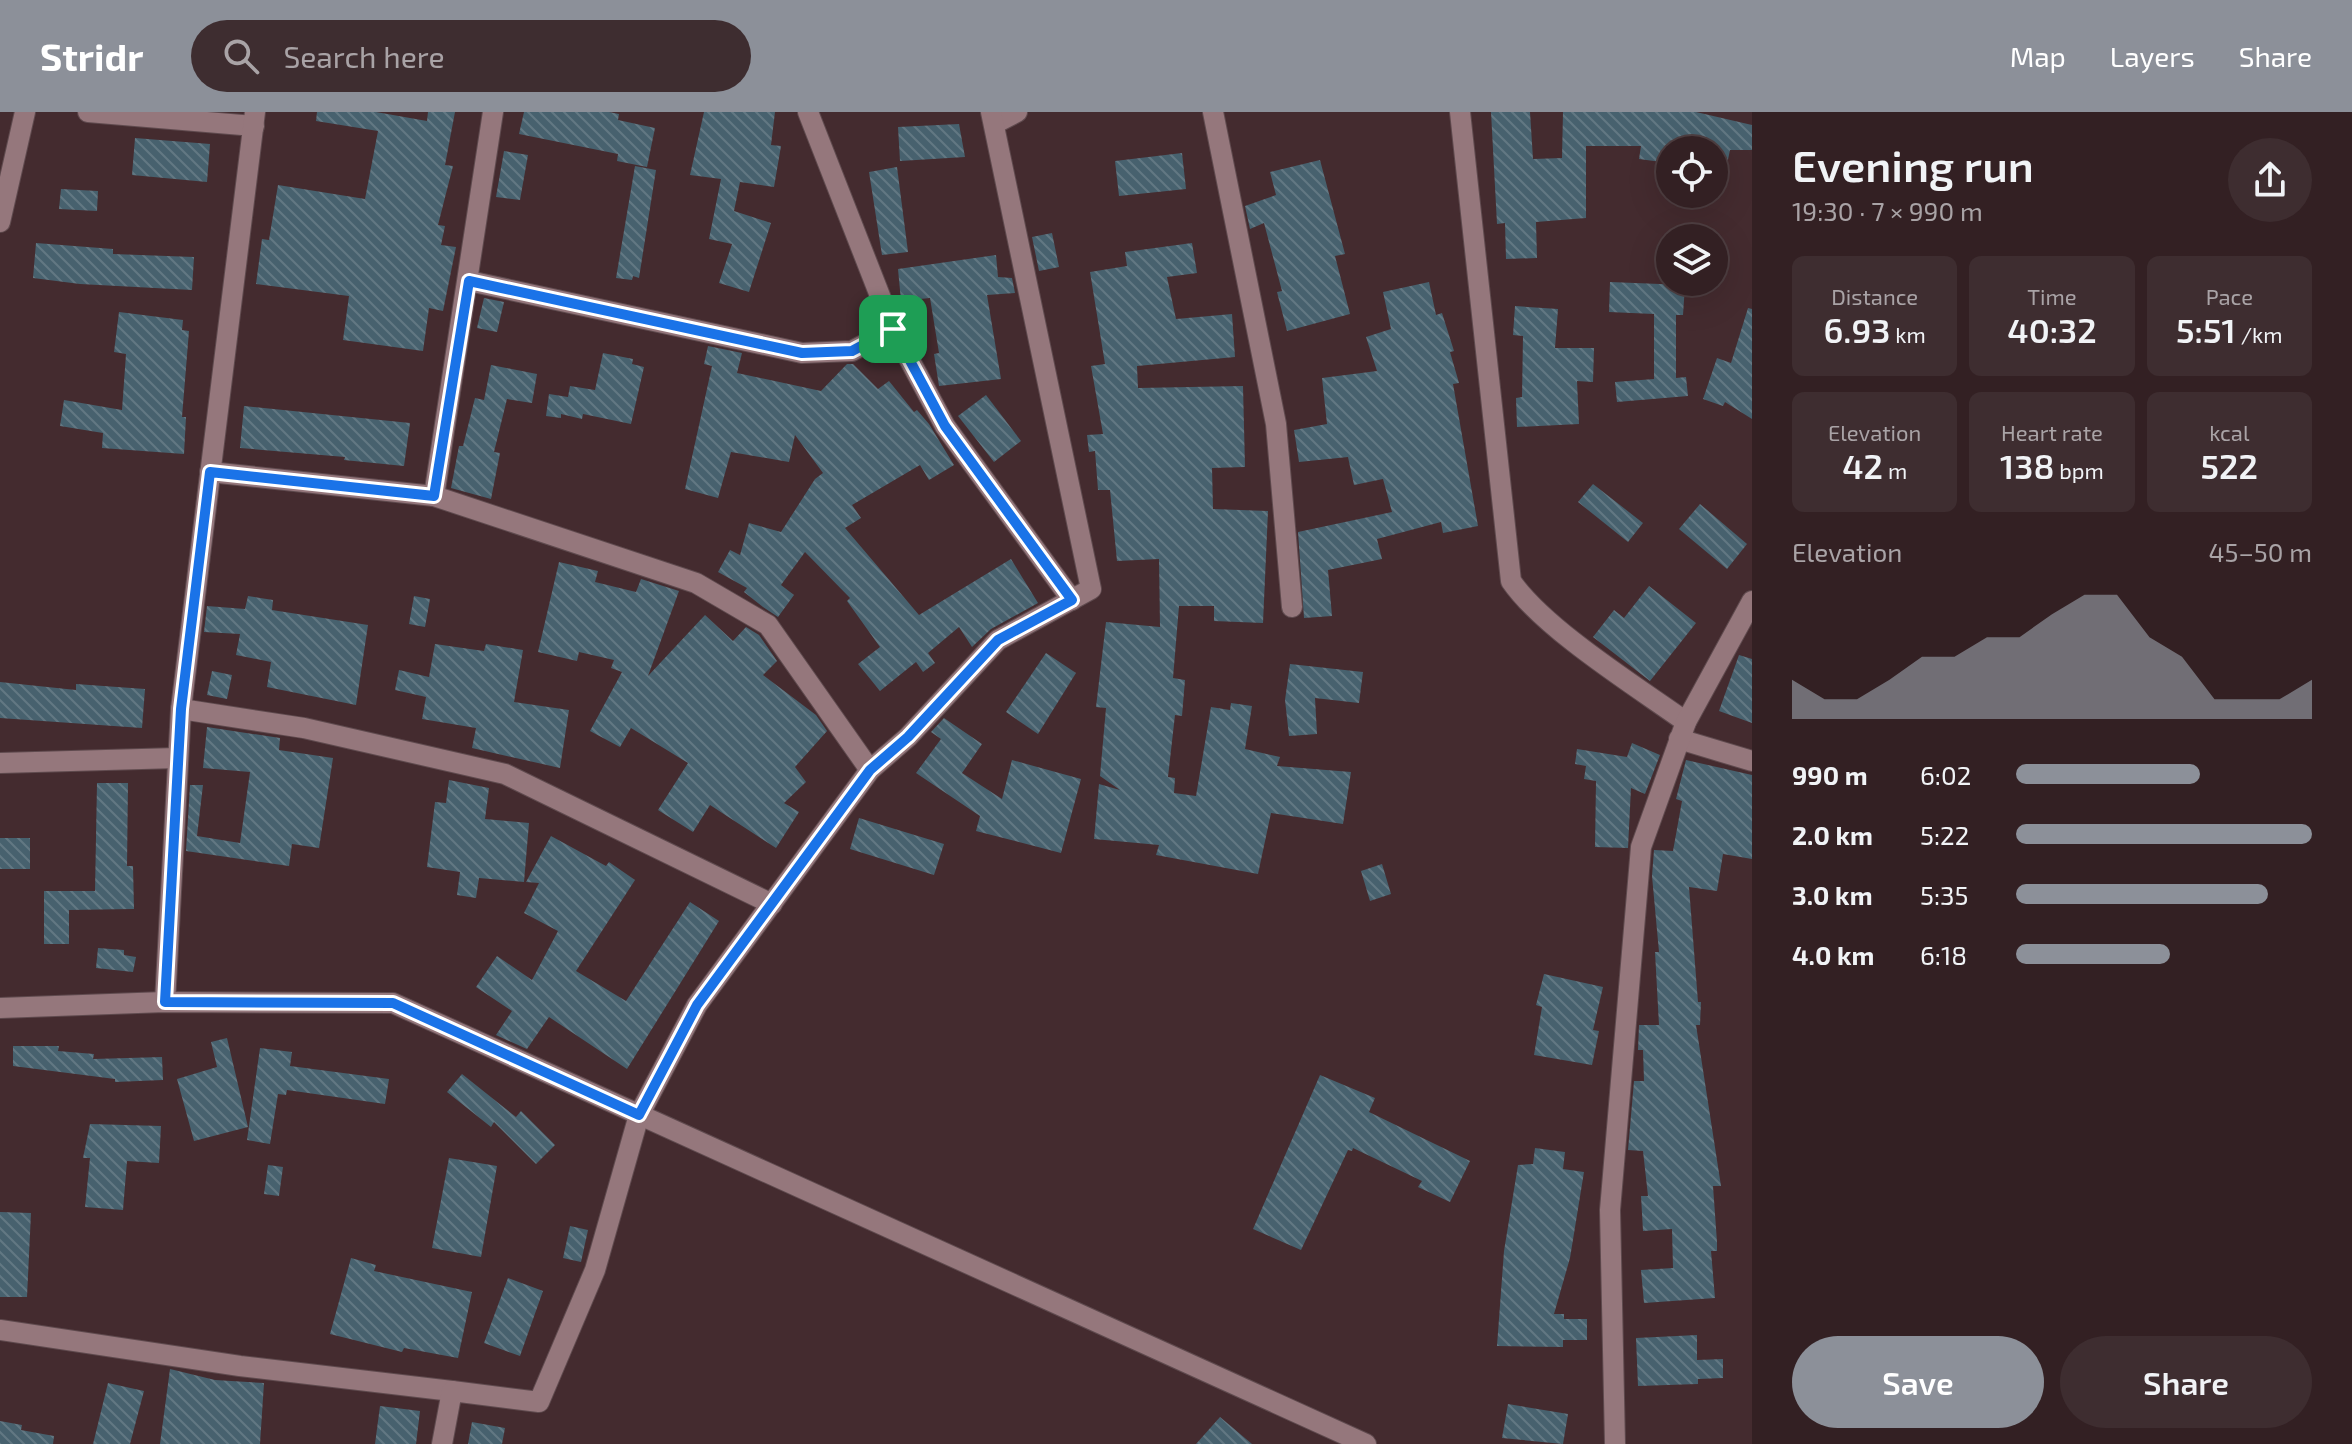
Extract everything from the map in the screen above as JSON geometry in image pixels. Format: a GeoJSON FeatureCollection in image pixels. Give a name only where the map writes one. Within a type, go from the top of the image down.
{"type":"FeatureCollection","features":[{"type":"Feature","properties":{"kind":"street"},"geometry":{"type":"LineString","coordinates":[[0,222],[25,112]]}},
{"type":"Feature","properties":{"kind":"street"},"geometry":{"type":"LineString","coordinates":[[88,112],[254,119],[181,709],[165,1002]]}},
{"type":"Feature","properties":{"kind":"street"},"geometry":{"type":"LineString","coordinates":[[434,496],[493,112]]}},
{"type":"Feature","properties":{"kind":"street"},"geometry":{"type":"LineString","coordinates":[[808,112],[893,329],[945,426],[1072,600]]}},
{"type":"Feature","properties":{"kind":"street"},"geometry":{"type":"LineString","coordinates":[[0,1330],[240,1366],[539,1402],[595,1270],[639,1115],[697,1005],[870,770],[908,737],[998,640],[1091,589],[993,118],[1017,112]]}},
{"type":"Feature","properties":{"kind":"street"},"geometry":{"type":"LineString","coordinates":[[1213,112],[1276,424],[1292,607]]}},
{"type":"Feature","properties":{"kind":"street"},"geometry":{"type":"LineString","coordinates":[[1460,112],[1511,581],[1521,596],[1682,730],[1752,761]]}},
{"type":"Feature","properties":{"kind":"street"},"geometry":{"type":"LineString","coordinates":[[469,281],[802,353],[852,351],[893,329]]}},
{"type":"Feature","properties":{"kind":"street"},"geometry":{"type":"LineString","coordinates":[[210,472],[434,496],[696,583],[768,625],[870,770]]}},
{"type":"Feature","properties":{"kind":"street"},"geometry":{"type":"LineString","coordinates":[[1615,1444],[1610,1210],[1619,1075],[1641,847],[1682,730],[1752,601]]}},
{"type":"Feature","properties":{"kind":"street"},"geometry":{"type":"LineString","coordinates":[[181,709],[304,728],[505,774],[772,904]]}},
{"type":"Feature","properties":{"kind":"street"},"geometry":{"type":"LineString","coordinates":[[0,763],[177,758]]}},
{"type":"Feature","properties":{"kind":"street"},"geometry":{"type":"LineString","coordinates":[[0,1008],[165,1002],[393,1003],[1366,1444]]}},
{"type":"Feature","properties":{"kind":"street"},"geometry":{"type":"LineString","coordinates":[[442,1444],[452,1391]]}},
{"type":"Feature","properties":{"kind":"building"},"geometry":{"type":"Polygon","coordinates":[[[317,112],[376,112],[427,121],[428,112],[455,112],[445,165],[453,166],[438,225],[445,226],[441,245],[456,247],[443,311],[429,308],[423,351],[343,340],[349,296],[256,284],[262,239],[269,240],[278,185],[365,199],[378,131],[316,121],[317,112]]]}},
{"type":"Feature","properties":{"kind":"building"},"geometry":{"type":"Polygon","coordinates":[[[524,112],[609,112],[619,114],[618,120],[655,128],[647,167],[617,161],[618,154],[519,134],[524,112]]]}},
{"type":"Feature","properties":{"kind":"building"},"geometry":{"type":"Polygon","coordinates":[[[704,112],[775,112],[771,145],[781,146],[774,187],[740,182],[734,211],[771,223],[749,292],[719,283],[732,244],[709,239],[721,179],[690,175],[704,112]]]}},
{"type":"Feature","properties":{"kind":"building"},"geometry":{"type":"Polygon","coordinates":[[[1491,112],[1530,112],[1533,159],[1562,158],[1563,112],[1696,112],[1752,125],[1752,150],[1730,150],[1728,160],[1728,136],[1656,136],[1656,161],[1639,159],[1641,146],[1586,146],[1586,218],[1536,222],[1537,258],[1506,259],[1505,223],[1497,224],[1491,112]]]}},
{"type":"Feature","properties":{"kind":"building"},"geometry":{"type":"Polygon","coordinates":[[[959,124],[965,157],[900,161],[898,127],[959,124]]]}},
{"type":"Feature","properties":{"kind":"building"},"geometry":{"type":"Polygon","coordinates":[[[135,138],[210,144],[207,182],[132,175],[135,138]]]}},
{"type":"Feature","properties":{"kind":"building"},"geometry":{"type":"Polygon","coordinates":[[[504,151],[528,155],[520,200],[496,197],[504,151]]]}},
{"type":"Feature","properties":{"kind":"building"},"geometry":{"type":"Polygon","coordinates":[[[1182,153],[1186,189],[1119,196],[1115,161],[1182,153]]]}},
{"type":"Feature","properties":{"kind":"building"},"geometry":{"type":"Polygon","coordinates":[[[1320,160],[1345,254],[1335,256],[1350,314],[1287,331],[1277,292],[1282,291],[1264,223],[1250,229],[1245,206],[1276,195],[1270,172],[1320,160]]]}},
{"type":"Feature","properties":{"kind":"building"},"geometry":{"type":"Polygon","coordinates":[[[635,166],[656,170],[639,278],[633,276],[632,280],[616,278],[635,166]]]}},
{"type":"Feature","properties":{"kind":"building"},"geometry":{"type":"Polygon","coordinates":[[[897,167],[908,252],[882,255],[869,172],[897,167]]]}},
{"type":"Feature","properties":{"kind":"building"},"geometry":{"type":"Polygon","coordinates":[[[61,189],[98,191],[97,211],[59,209],[61,189]]]}},
{"type":"Feature","properties":{"kind":"building"},"geometry":{"type":"Polygon","coordinates":[[[1052,233],[1059,267],[1039,271],[1032,237],[1052,233]]]}},
{"type":"Feature","properties":{"kind":"building"},"geometry":{"type":"Polygon","coordinates":[[[36,243],[113,249],[113,254],[194,257],[192,290],[80,284],[33,278],[36,243]]]}},
{"type":"Feature","properties":{"kind":"building"},"geometry":{"type":"Polygon","coordinates":[[[1192,243],[1197,273],[1167,277],[1176,319],[1232,314],[1235,357],[1137,366],[1138,388],[1243,386],[1245,467],[1212,468],[1213,509],[1268,511],[1263,623],[1214,621],[1214,606],[1179,606],[1173,678],[1185,680],[1182,716],[1175,715],[1168,777],[1175,778],[1174,793],[1196,796],[1211,707],[1230,710],[1231,703],[1252,706],[1245,749],[1280,757],[1277,766],[1351,772],[1343,824],[1271,813],[1258,874],[1156,855],[1159,845],[1094,839],[1099,784],[1120,790],[1100,776],[1106,708],[1096,707],[1106,622],[1160,627],[1159,559],[1117,561],[1110,490],[1098,490],[1095,451],[1089,452],[1087,435],[1103,434],[1091,366],[1105,364],[1090,272],[1127,266],[1125,252],[1192,243]]]}},
{"type":"Feature","properties":{"kind":"building"},"geometry":{"type":"Polygon","coordinates":[[[996,255],[998,277],[1012,278],[1015,293],[987,295],[1001,379],[939,386],[934,354],[939,353],[930,298],[901,301],[898,269],[996,255]]]}},
{"type":"Feature","properties":{"kind":"building"},"geometry":{"type":"Polygon","coordinates":[[[1429,282],[1436,315],[1442,313],[1454,351],[1450,352],[1459,383],[1453,384],[1478,526],[1443,533],[1441,522],[1377,539],[1382,559],[1328,570],[1332,616],[1304,618],[1298,532],[1392,512],[1383,479],[1354,485],[1348,457],[1299,462],[1294,430],[1327,424],[1322,378],[1377,371],[1366,337],[1391,329],[1383,292],[1429,282]]]}},
{"type":"Feature","properties":{"kind":"building"},"geometry":{"type":"Polygon","coordinates":[[[1610,282],[1656,284],[1656,296],[1684,296],[1683,315],[1676,315],[1676,378],[1686,377],[1688,396],[1617,402],[1615,382],[1654,379],[1654,314],[1609,312],[1610,282]]]}},
{"type":"Feature","properties":{"kind":"building"},"geometry":{"type":"Polygon","coordinates":[[[484,298],[504,302],[497,332],[477,328],[484,298]]]}},
{"type":"Feature","properties":{"kind":"building"},"geometry":{"type":"Polygon","coordinates":[[[1515,306],[1558,309],[1555,348],[1594,348],[1593,382],[1577,381],[1579,424],[1517,427],[1516,398],[1522,397],[1523,336],[1513,335],[1515,306]]]}},
{"type":"Feature","properties":{"kind":"building"},"geometry":{"type":"Polygon","coordinates":[[[1748,308],[1752,309],[1752,419],[1725,402],[1723,406],[1703,399],[1717,358],[1731,363],[1748,308]]]}},
{"type":"Feature","properties":{"kind":"building"},"geometry":{"type":"Polygon","coordinates":[[[119,312],[183,320],[182,330],[189,331],[182,417],[186,417],[184,454],[102,448],[103,433],[60,426],[64,400],[122,410],[126,354],[114,352],[119,312]]]}},
{"type":"Feature","properties":{"kind":"building"},"geometry":{"type":"Polygon","coordinates":[[[708,346],[742,353],[737,373],[821,391],[847,364],[853,364],[878,389],[889,381],[914,412],[917,410],[929,424],[954,465],[929,480],[920,465],[852,505],[861,518],[845,528],[919,615],[1011,559],[1038,603],[991,629],[972,647],[959,627],[928,653],[935,663],[923,672],[916,662],[880,691],[858,664],[880,647],[847,601],[850,598],[805,552],[781,585],[794,595],[778,617],[744,592],[747,588],[718,572],[730,550],[740,555],[749,523],[781,532],[815,479],[823,473],[795,435],[789,462],[731,452],[718,498],[685,489],[712,366],[704,364],[708,346]]]}},
{"type":"Feature","properties":{"kind":"building"},"geometry":{"type":"Polygon","coordinates":[[[603,353],[633,359],[632,364],[644,367],[631,424],[583,414],[582,419],[561,414],[561,418],[546,416],[549,394],[568,397],[570,386],[595,390],[603,353]]]}},
{"type":"Feature","properties":{"kind":"building"},"geometry":{"type":"Polygon","coordinates":[[[491,365],[537,374],[532,403],[507,399],[494,452],[500,453],[491,499],[451,488],[459,446],[463,446],[475,398],[484,400],[491,365]]]}},
{"type":"Feature","properties":{"kind":"building"},"geometry":{"type":"Polygon","coordinates":[[[986,395],[1021,441],[994,462],[958,416],[986,395]]]}},
{"type":"Feature","properties":{"kind":"building"},"geometry":{"type":"Polygon","coordinates":[[[244,406],[410,423],[404,466],[344,460],[345,457],[240,448],[244,406]]]}},
{"type":"Feature","properties":{"kind":"building"},"geometry":{"type":"Polygon","coordinates":[[[1593,484],[1643,523],[1628,542],[1578,502],[1593,484]]]}},
{"type":"Feature","properties":{"kind":"building"},"geometry":{"type":"Polygon","coordinates":[[[1700,504],[1747,544],[1727,569],[1679,529],[1700,504]]]}},
{"type":"Feature","properties":{"kind":"building"},"geometry":{"type":"Polygon","coordinates":[[[559,562],[598,571],[595,582],[636,592],[641,579],[679,591],[648,676],[705,615],[733,641],[746,627],[759,635],[777,661],[763,675],[816,715],[827,731],[795,767],[806,782],[784,803],[799,812],[776,848],[710,805],[693,832],[658,810],[688,763],[631,728],[620,747],[590,731],[622,672],[611,668],[614,660],[579,652],[577,661],[538,652],[559,562]]]}},
{"type":"Feature","properties":{"kind":"building"},"geometry":{"type":"Polygon","coordinates":[[[1649,586],[1696,623],[1650,681],[1593,637],[1614,610],[1624,618],[1649,586]]]}},
{"type":"Feature","properties":{"kind":"building"},"geometry":{"type":"Polygon","coordinates":[[[248,596],[273,600],[272,610],[368,625],[356,705],[267,687],[271,662],[236,655],[240,634],[204,632],[207,606],[245,609],[248,596]]]}},
{"type":"Feature","properties":{"kind":"building"},"geometry":{"type":"Polygon","coordinates":[[[414,596],[430,599],[425,627],[409,624],[414,596]]]}},
{"type":"Feature","properties":{"kind":"building"},"geometry":{"type":"Polygon","coordinates":[[[435,644],[484,651],[486,644],[523,650],[514,702],[569,710],[560,768],[472,748],[476,728],[422,719],[426,697],[395,690],[399,670],[429,677],[435,644]]]}},
{"type":"Feature","properties":{"kind":"building"},"geometry":{"type":"Polygon","coordinates":[[[1046,653],[1076,673],[1038,734],[1006,712],[1046,653]]]}},
{"type":"Feature","properties":{"kind":"building"},"geometry":{"type":"Polygon","coordinates":[[[1739,655],[1752,659],[1752,723],[1719,711],[1739,655]]]}},
{"type":"Feature","properties":{"kind":"building"},"geometry":{"type":"Polygon","coordinates":[[[1290,664],[1363,672],[1359,703],[1315,698],[1317,734],[1289,736],[1285,700],[1290,664]]]}},
{"type":"Feature","properties":{"kind":"building"},"geometry":{"type":"Polygon","coordinates":[[[212,671],[232,675],[227,699],[207,695],[212,671]]]}},
{"type":"Feature","properties":{"kind":"building"},"geometry":{"type":"Polygon","coordinates":[[[0,682],[76,690],[76,684],[145,689],[142,728],[0,718],[0,682]]]}},
{"type":"Feature","properties":{"kind":"building"},"geometry":{"type":"Polygon","coordinates":[[[944,718],[982,744],[962,773],[1002,799],[1012,760],[1081,779],[1061,853],[976,831],[980,816],[916,773],[941,739],[931,732],[944,718]]]}},
{"type":"Feature","properties":{"kind":"building"},"geometry":{"type":"Polygon","coordinates":[[[207,727],[280,738],[279,750],[333,758],[319,848],[292,844],[289,866],[186,851],[190,785],[203,785],[197,836],[240,843],[250,772],[203,768],[207,727]]]}},
{"type":"Feature","properties":{"kind":"building"},"geometry":{"type":"Polygon","coordinates":[[[1632,743],[1660,755],[1645,794],[1631,788],[1628,848],[1595,847],[1596,781],[1584,779],[1586,766],[1575,764],[1577,749],[1627,757],[1632,743]]]}},
{"type":"Feature","properties":{"kind":"building"},"geometry":{"type":"Polygon","coordinates":[[[1686,760],[1752,775],[1752,859],[1723,854],[1717,891],[1689,887],[1698,1002],[1701,1002],[1700,1025],[1696,1025],[1721,1186],[1713,1186],[1717,1251],[1711,1251],[1715,1298],[1644,1303],[1641,1270],[1673,1268],[1672,1229],[1643,1231],[1641,1196],[1648,1196],[1643,1151],[1628,1150],[1634,1081],[1644,1081],[1643,1050],[1638,1050],[1639,1025],[1659,1025],[1655,952],[1659,952],[1652,876],[1654,850],[1673,851],[1682,801],[1676,799],[1686,760]]]}},
{"type":"Feature","properties":{"kind":"building"},"geometry":{"type":"Polygon","coordinates":[[[449,780],[489,788],[485,819],[529,823],[524,882],[479,878],[476,898],[457,895],[460,872],[427,867],[435,802],[446,803],[449,780]]]}},
{"type":"Feature","properties":{"kind":"building"},"geometry":{"type":"Polygon","coordinates":[[[97,783],[128,783],[127,866],[133,866],[134,909],[69,910],[69,944],[44,944],[44,891],[95,891],[97,783]]]}},
{"type":"Feature","properties":{"kind":"building"},"geometry":{"type":"Polygon","coordinates":[[[859,818],[944,844],[934,875],[850,849],[859,818]]]}},
{"type":"Feature","properties":{"kind":"building"},"geometry":{"type":"Polygon","coordinates":[[[551,836],[606,866],[609,862],[635,880],[576,971],[626,1001],[690,902],[719,921],[627,1069],[549,1017],[527,1049],[496,1035],[512,1011],[476,987],[497,956],[532,980],[558,931],[524,913],[539,883],[526,882],[551,836]]]}},
{"type":"Feature","properties":{"kind":"building"},"geometry":{"type":"Polygon","coordinates":[[[0,838],[30,838],[30,869],[0,869],[0,838]]]}},
{"type":"Feature","properties":{"kind":"building"},"geometry":{"type":"Polygon","coordinates":[[[1382,864],[1391,894],[1370,901],[1361,871],[1382,864]]]}},
{"type":"Feature","properties":{"kind":"building"},"geometry":{"type":"Polygon","coordinates":[[[98,948],[124,950],[124,955],[136,957],[133,972],[96,968],[98,948]]]}},
{"type":"Feature","properties":{"kind":"building"},"geometry":{"type":"Polygon","coordinates":[[[1544,974],[1603,987],[1593,1030],[1599,1031],[1592,1065],[1534,1055],[1542,1007],[1536,1005],[1544,974]]]}},
{"type":"Feature","properties":{"kind":"building"},"geometry":{"type":"Polygon","coordinates":[[[227,1038],[248,1127],[194,1141],[177,1079],[217,1067],[211,1042],[227,1038]]]}},
{"type":"Feature","properties":{"kind":"building"},"geometry":{"type":"Polygon","coordinates":[[[13,1046],[59,1046],[58,1051],[94,1054],[93,1059],[162,1057],[163,1080],[115,1082],[115,1079],[13,1066],[13,1046]]]}},
{"type":"Feature","properties":{"kind":"building"},"geometry":{"type":"Polygon","coordinates":[[[260,1048],[292,1052],[290,1066],[389,1079],[385,1104],[287,1090],[286,1095],[278,1094],[270,1144],[247,1140],[260,1048]]]}},
{"type":"Feature","properties":{"kind":"building"},"geometry":{"type":"Polygon","coordinates":[[[462,1074],[516,1117],[521,1111],[555,1145],[536,1164],[494,1122],[491,1127],[447,1092],[462,1074]]]}},
{"type":"Feature","properties":{"kind":"building"},"geometry":{"type":"Polygon","coordinates":[[[1320,1075],[1375,1098],[1369,1112],[1470,1161],[1450,1202],[1418,1187],[1422,1181],[1353,1148],[1352,1151],[1348,1150],[1301,1250],[1253,1229],[1320,1075]]]}},
{"type":"Feature","properties":{"kind":"building"},"geometry":{"type":"Polygon","coordinates":[[[90,1124],[161,1126],[159,1163],[127,1161],[123,1210],[85,1207],[90,1158],[83,1158],[90,1124]]]}},
{"type":"Feature","properties":{"kind":"building"},"geometry":{"type":"Polygon","coordinates":[[[1535,1148],[1565,1152],[1563,1169],[1584,1172],[1570,1258],[1554,1314],[1564,1314],[1564,1319],[1587,1319],[1587,1340],[1563,1340],[1563,1347],[1497,1346],[1504,1251],[1518,1165],[1533,1164],[1535,1148]]]}},
{"type":"Feature","properties":{"kind":"building"},"geometry":{"type":"Polygon","coordinates":[[[449,1158],[497,1166],[481,1257],[432,1248],[449,1158]]]}},
{"type":"Feature","properties":{"kind":"building"},"geometry":{"type":"Polygon","coordinates":[[[268,1165],[283,1167],[279,1196],[264,1194],[268,1165]]]}},
{"type":"Feature","properties":{"kind":"building"},"geometry":{"type":"Polygon","coordinates":[[[0,1212],[31,1213],[27,1297],[0,1297],[0,1212]]]}},
{"type":"Feature","properties":{"kind":"building"},"geometry":{"type":"Polygon","coordinates":[[[570,1226],[588,1230],[581,1262],[563,1258],[570,1226]]]}},
{"type":"Feature","properties":{"kind":"building"},"geometry":{"type":"Polygon","coordinates":[[[351,1258],[376,1265],[374,1271],[472,1292],[458,1358],[404,1348],[402,1352],[330,1334],[351,1258]]]}},
{"type":"Feature","properties":{"kind":"building"},"geometry":{"type":"Polygon","coordinates":[[[508,1278],[543,1291],[520,1356],[484,1343],[508,1278]]]}},
{"type":"Feature","properties":{"kind":"building"},"geometry":{"type":"Polygon","coordinates":[[[1697,1335],[1697,1360],[1723,1359],[1723,1378],[1698,1379],[1698,1384],[1638,1386],[1636,1338],[1697,1335]]]}},
{"type":"Feature","properties":{"kind":"building"},"geometry":{"type":"Polygon","coordinates":[[[170,1369],[215,1380],[264,1383],[260,1444],[160,1444],[170,1369]]]}},
{"type":"Feature","properties":{"kind":"building"},"geometry":{"type":"Polygon","coordinates":[[[108,1383],[144,1391],[130,1444],[93,1444],[108,1383]]]}},
{"type":"Feature","properties":{"kind":"building"},"geometry":{"type":"Polygon","coordinates":[[[1508,1404],[1568,1414],[1563,1444],[1502,1438],[1508,1404]]]}},
{"type":"Feature","properties":{"kind":"building"},"geometry":{"type":"Polygon","coordinates":[[[380,1406],[420,1411],[416,1444],[375,1444],[380,1406]]]}},
{"type":"Feature","properties":{"kind":"building"},"geometry":{"type":"Polygon","coordinates":[[[1220,1417],[1252,1444],[1196,1444],[1220,1417]]]}},
{"type":"Feature","properties":{"kind":"building"},"geometry":{"type":"Polygon","coordinates":[[[0,1421],[22,1425],[21,1430],[54,1436],[53,1444],[0,1444],[0,1421]]]}},
{"type":"Feature","properties":{"kind":"building"},"geometry":{"type":"Polygon","coordinates":[[[472,1422],[505,1428],[502,1444],[468,1444],[472,1422]]]}},
{"type":"Feature","properties":{"kind":"route"},"geometry":{"type":"LineString","coordinates":[[469,281],[802,353],[852,351],[893,329],[945,426],[1072,600],[998,640],[908,737],[870,770],[697,1005],[639,1115],[393,1003],[165,1002],[181,709],[210,472],[434,496],[469,281]]}}]}
